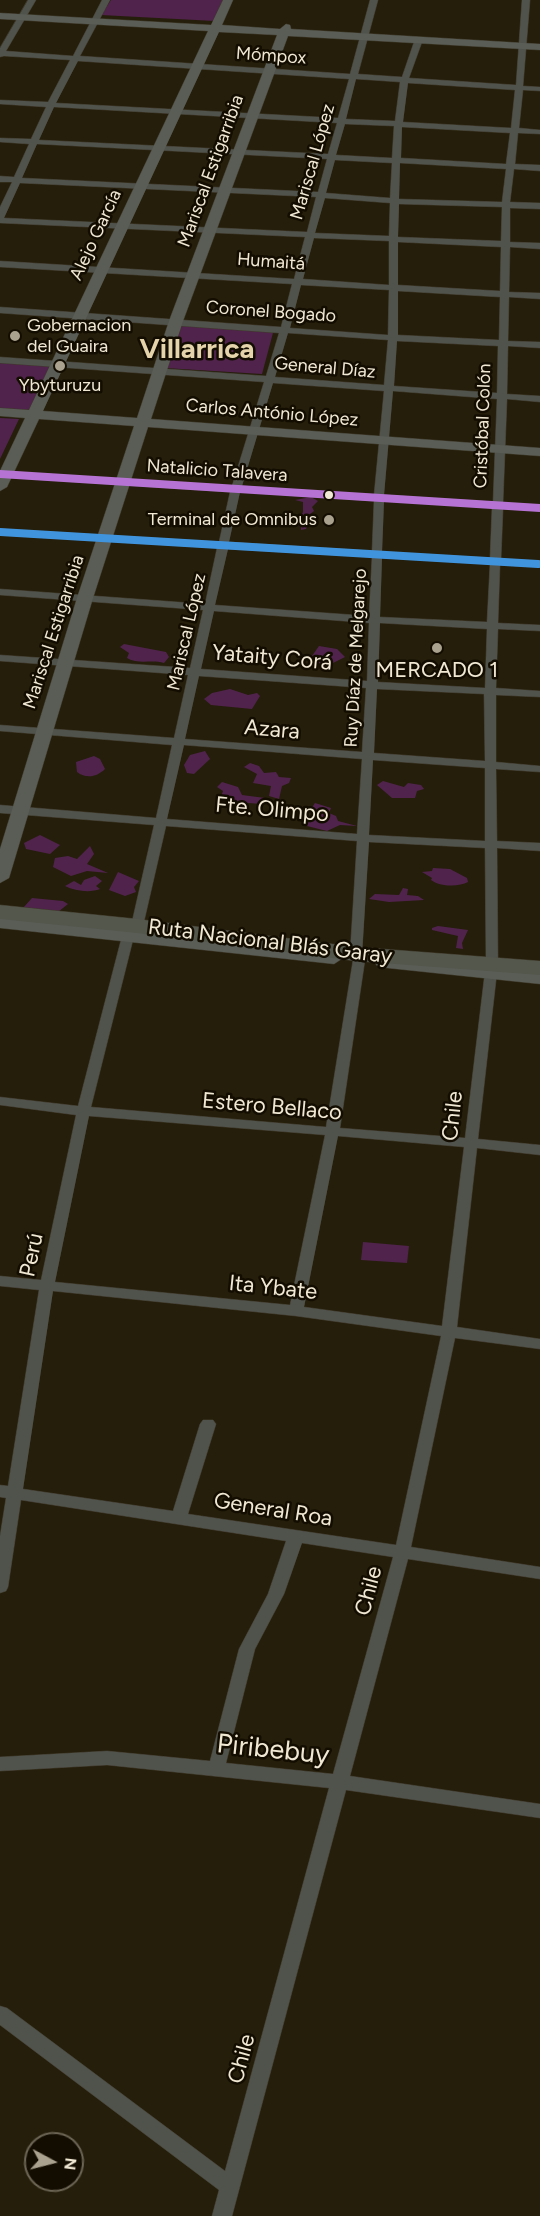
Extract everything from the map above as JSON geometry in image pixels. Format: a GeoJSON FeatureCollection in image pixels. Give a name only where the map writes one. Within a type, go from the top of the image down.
{"type":"FeatureCollection","features":[{"type":"Feature","properties":{"kind":"highway","name":"Ruta Nacional Blás Garay"},"geometry":{"type":"LineString","coordinates":[[0,912],[132,931],[357,957],[491,968],[540,968]]}},
{"type":"Feature","properties":{"kind":"main road","name":"Alejo García"},"geometry":{"type":"LineString","coordinates":[[2,478],[58,364],[228,0]]}},
{"type":"Feature","properties":{"kind":"main road"},"geometry":{"type":"LineString","coordinates":[[0,10],[23,14],[96,19],[524,43],[540,47]]}},
{"type":"Feature","properties":{"kind":"main road"},"geometry":{"type":"LineString","coordinates":[[0,16],[23,14]]}},
{"type":"Feature","properties":{"kind":"main road","name":"Mariscal Estigarribia"},"geometry":{"type":"LineString","coordinates":[[0,878],[85,598],[176,321],[285,30]]}},
{"type":"Feature","properties":{"kind":"main road"},"geometry":{"type":"LineString","coordinates":[[366,34],[418,42],[524,43],[540,41]]}},
{"type":"Feature","properties":{"kind":"main road","name":"Carlos António López"},"geometry":{"type":"LineString","coordinates":[[0,412],[540,452]]}},
{"type":"Feature","properties":{"kind":"main road"},"geometry":{"type":"LineString","coordinates":[[0,923],[132,931]]}},
{"type":"Feature","properties":{"kind":"main road"},"geometry":{"type":"LineString","coordinates":[[491,968],[540,978]]}},
{"type":"Feature","properties":{"kind":"street"},"geometry":{"type":"LineString","coordinates":[[0,53],[32,0]]}},
{"type":"Feature","properties":{"kind":"street"},"geometry":{"type":"LineString","coordinates":[[106,0],[51,104],[0,218],[540,246]]}},
{"type":"Feature","properties":{"kind":"street","name":"Mariscal López"},"geometry":{"type":"LineString","coordinates":[[132,931],[179,741],[236,489],[285,328],[374,0]]}},
{"type":"Feature","properties":{"kind":"street","name":"Cristóbal Colón"},"geometry":{"type":"LineString","coordinates":[[491,968],[490,691],[502,397],[506,204],[524,43],[526,0]]}},
{"type":"Feature","properties":{"kind":"street","name":"Ruy Díaz de Melgarejo"},"geometry":{"type":"LineString","coordinates":[[296,1311],[332,1133],[357,957],[361,838],[372,685],[379,498],[393,338],[393,240],[398,126],[404,82],[418,42]]}},
{"type":"Feature","properties":{"kind":"street","name":"Mómpox"},"geometry":{"type":"LineString","coordinates":[[0,53],[404,82],[540,89]]}},
{"type":"Feature","properties":{"kind":"street"},"geometry":{"type":"LineString","coordinates":[[0,102],[398,126],[540,132]]}},
{"type":"Feature","properties":{"kind":"street"},"geometry":{"type":"LineString","coordinates":[[0,140],[332,157],[397,163],[540,168]]}},
{"type":"Feature","properties":{"kind":"street"},"geometry":{"type":"LineString","coordinates":[[0,179],[322,195],[395,201],[540,206]]}},
{"type":"Feature","properties":{"kind":"street","name":"Humaitá"},"geometry":{"type":"LineString","coordinates":[[0,264],[298,280],[393,290],[540,296]]}},
{"type":"Feature","properties":{"kind":"street","name":"Coronel Bogado"},"geometry":{"type":"LineString","coordinates":[[0,310],[285,328],[393,338],[540,345]]}},
{"type":"Feature","properties":{"kind":"street","name":"General Díaz"},"geometry":{"type":"LineString","coordinates":[[0,360],[390,390],[540,399]]}},
{"type":"Feature","properties":{"kind":"street","name":"Natalicio Talavera"},"geometry":{"type":"LineString","coordinates":[[2,478],[123,481],[540,508]]}},
{"type":"Feature","properties":{"kind":"street"},"geometry":{"type":"LineString","coordinates":[[0,531],[540,564]]}},
{"type":"Feature","properties":{"kind":"street"},"geometry":{"type":"LineString","coordinates":[[0,592],[375,620],[540,628]]}},
{"type":"Feature","properties":{"kind":"street","name":"Yataity Corá"},"geometry":{"type":"LineString","coordinates":[[0,658],[372,685],[540,694]]}},
{"type":"Feature","properties":{"kind":"street","name":"Azara"},"geometry":{"type":"LineString","coordinates":[[0,728],[367,758],[540,769]]}},
{"type":"Feature","properties":{"kind":"street","name":"Fte. Olimpo"},"geometry":{"type":"LineString","coordinates":[[0,809],[361,838],[540,847]]}},
{"type":"Feature","properties":{"kind":"street","name":"Perú"},"geometry":{"type":"LineString","coordinates":[[0,1587],[6,1492],[47,1286],[83,1113],[132,931]]}},
{"type":"Feature","properties":{"kind":"street","name":"Chile"},"geometry":{"type":"LineString","coordinates":[[222,2216],[402,1552],[449,1332],[473,1142],[491,968]]}},
{"type":"Feature","properties":{"kind":"street","name":"Estero Bellaco"},"geometry":{"type":"LineString","coordinates":[[0,1101],[83,1113],[473,1142],[540,1150]]}},
{"type":"Feature","properties":{"kind":"street","name":"Ita Ybate"},"geometry":{"type":"LineString","coordinates":[[0,1281],[296,1311],[540,1344]]}},
{"type":"Feature","properties":{"kind":"street"},"geometry":{"type":"LineString","coordinates":[[179,1518],[208,1424]]}},
{"type":"Feature","properties":{"kind":"street","name":"General Roa"},"geometry":{"type":"LineString","coordinates":[[6,1492],[540,1573]]}},
{"type":"Feature","properties":{"kind":"street"},"geometry":{"type":"LineString","coordinates":[[216,1770],[247,1649],[276,1594],[296,1536]]}},
{"type":"Feature","properties":{"kind":"street","name":"Piribebuy"},"geometry":{"type":"LineString","coordinates":[[0,1764],[107,1758],[341,1782],[540,1811]]}},
{"type":"Feature","properties":{"kind":"street"},"geometry":{"type":"LineString","coordinates":[[0,2014],[230,2186]]}},
{"type":"Feature","properties":{"kind":"shaded area"},"geometry":{"type":"Polygon","coordinates":[[[111,0],[225,0],[215,21],[101,15],[111,0]]]}},
{"type":"Feature","properties":{"kind":"shaded area"},"geometry":{"type":"Polygon","coordinates":[[[179,322],[274,329],[262,374],[165,368],[179,322]]]}},
{"type":"Feature","properties":{"kind":"shaded area"},"geometry":{"type":"Polygon","coordinates":[[[0,361],[54,365],[32,413],[0,411],[0,361]]]}},
{"type":"Feature","properties":{"kind":"shaded area"},"geometry":{"type":"Polygon","coordinates":[[[0,418],[19,419],[0,459],[0,418]]]}},
{"type":"Feature","properties":{"kind":"shaded area"},"geometry":{"type":"Polygon","coordinates":[[[311,497],[318,501],[312,507],[314,511],[309,515],[310,522],[306,529],[301,530],[301,527],[290,522],[299,520],[303,512],[303,502],[295,500],[311,497]]]}},
{"type":"Feature","properties":{"kind":"shaded area"},"geometry":{"type":"Polygon","coordinates":[[[124,644],[166,652],[169,657],[164,663],[132,660],[127,658],[129,653],[120,647],[124,644]]]}},
{"type":"Feature","properties":{"kind":"shaded area"},"geometry":{"type":"Polygon","coordinates":[[[319,646],[337,649],[345,657],[331,664],[313,663],[312,656],[319,646]]]}},
{"type":"Feature","properties":{"kind":"shaded area"},"geometry":{"type":"Polygon","coordinates":[[[230,689],[248,695],[257,693],[260,696],[252,709],[211,705],[204,699],[212,693],[230,689]]]}},
{"type":"Feature","properties":{"kind":"shaded area"},"geometry":{"type":"Polygon","coordinates":[[[205,751],[210,759],[194,774],[187,773],[184,765],[190,755],[205,751]]]}},
{"type":"Feature","properties":{"kind":"shaded area"},"geometry":{"type":"Polygon","coordinates":[[[94,756],[100,759],[105,769],[91,776],[84,776],[77,772],[76,762],[94,756]]]}},
{"type":"Feature","properties":{"kind":"shaded area"},"geometry":{"type":"Polygon","coordinates":[[[250,763],[259,766],[264,773],[276,772],[279,777],[291,778],[289,783],[282,786],[279,799],[269,796],[271,786],[253,783],[257,774],[244,767],[250,763]]]}},
{"type":"Feature","properties":{"kind":"shaded area"},"geometry":{"type":"Polygon","coordinates":[[[383,781],[404,787],[408,783],[421,785],[424,789],[417,791],[415,798],[392,798],[377,785],[383,781]]]}},
{"type":"Feature","properties":{"kind":"shaded area"},"geometry":{"type":"Polygon","coordinates":[[[222,782],[238,787],[242,795],[265,798],[266,802],[261,804],[224,801],[221,797],[223,791],[217,787],[222,782]]]}},
{"type":"Feature","properties":{"kind":"shaded area"},"geometry":{"type":"Polygon","coordinates":[[[315,803],[331,808],[329,813],[336,816],[338,821],[357,826],[340,825],[327,831],[303,825],[301,823],[311,820],[311,809],[315,803]]]}},
{"type":"Feature","properties":{"kind":"shaded area"},"geometry":{"type":"Polygon","coordinates":[[[40,835],[60,845],[50,854],[26,849],[24,843],[40,835]]]}},
{"type":"Feature","properties":{"kind":"shaded area"},"geometry":{"type":"Polygon","coordinates":[[[90,846],[94,854],[87,864],[108,873],[87,871],[71,876],[53,867],[55,858],[68,856],[77,859],[90,846]]]}},
{"type":"Feature","properties":{"kind":"shaded area"},"geometry":{"type":"Polygon","coordinates":[[[433,868],[450,869],[467,878],[468,882],[450,886],[439,884],[422,872],[432,871],[433,868]]]}},
{"type":"Feature","properties":{"kind":"shaded area"},"geometry":{"type":"Polygon","coordinates":[[[118,872],[139,881],[134,887],[136,892],[125,896],[109,890],[118,872]]]}},
{"type":"Feature","properties":{"kind":"shaded area"},"geometry":{"type":"Polygon","coordinates":[[[95,876],[102,881],[96,886],[100,889],[82,891],[65,886],[74,881],[81,885],[84,880],[95,876]]]}},
{"type":"Feature","properties":{"kind":"shaded area"},"geometry":{"type":"Polygon","coordinates":[[[403,888],[408,889],[407,895],[418,896],[424,900],[389,902],[369,899],[375,894],[399,895],[403,888]]]}},
{"type":"Feature","properties":{"kind":"shaded area"},"geometry":{"type":"Polygon","coordinates":[[[32,898],[63,901],[68,904],[58,912],[41,909],[26,912],[23,908],[32,898]]]}},
{"type":"Feature","properties":{"kind":"shaded area"},"geometry":{"type":"Polygon","coordinates":[[[438,926],[468,930],[462,943],[463,949],[456,948],[458,936],[432,930],[438,926]]]}},
{"type":"Feature","properties":{"kind":"shaded area"},"geometry":{"type":"Polygon","coordinates":[[[363,1242],[409,1246],[407,1263],[361,1260],[363,1242]]]}},
{"type":"Feature","properties":{"kind":"transit line"},"geometry":{"type":"LineString","coordinates":[[0,474],[540,508]]}},
{"type":"Feature","properties":{"kind":"transit line"},"geometry":{"type":"LineString","coordinates":[[0,532],[538,564]]}},
{"type":"Feature","properties":{"kind":"place","name":"Gobernacion del Guaira"},"geometry":{"type":"Point","coordinates":[15,336]}},
{"type":"Feature","properties":{"kind":"place","name":"Ybyturuzu"},"geometry":{"type":"Point","coordinates":[60,366]}},
{"type":"Feature","properties":{"kind":"place","name":"Terminal de Omnibus"},"geometry":{"type":"Point","coordinates":[329,520]}},
{"type":"Feature","properties":{"kind":"place","name":"MERCADO 1"},"geometry":{"type":"Point","coordinates":[437,648]}},
{"type":"Feature","properties":{"kind":"district","name":"Villarrica"},"geometry":{"type":"Point","coordinates":[197,350]}}]}
